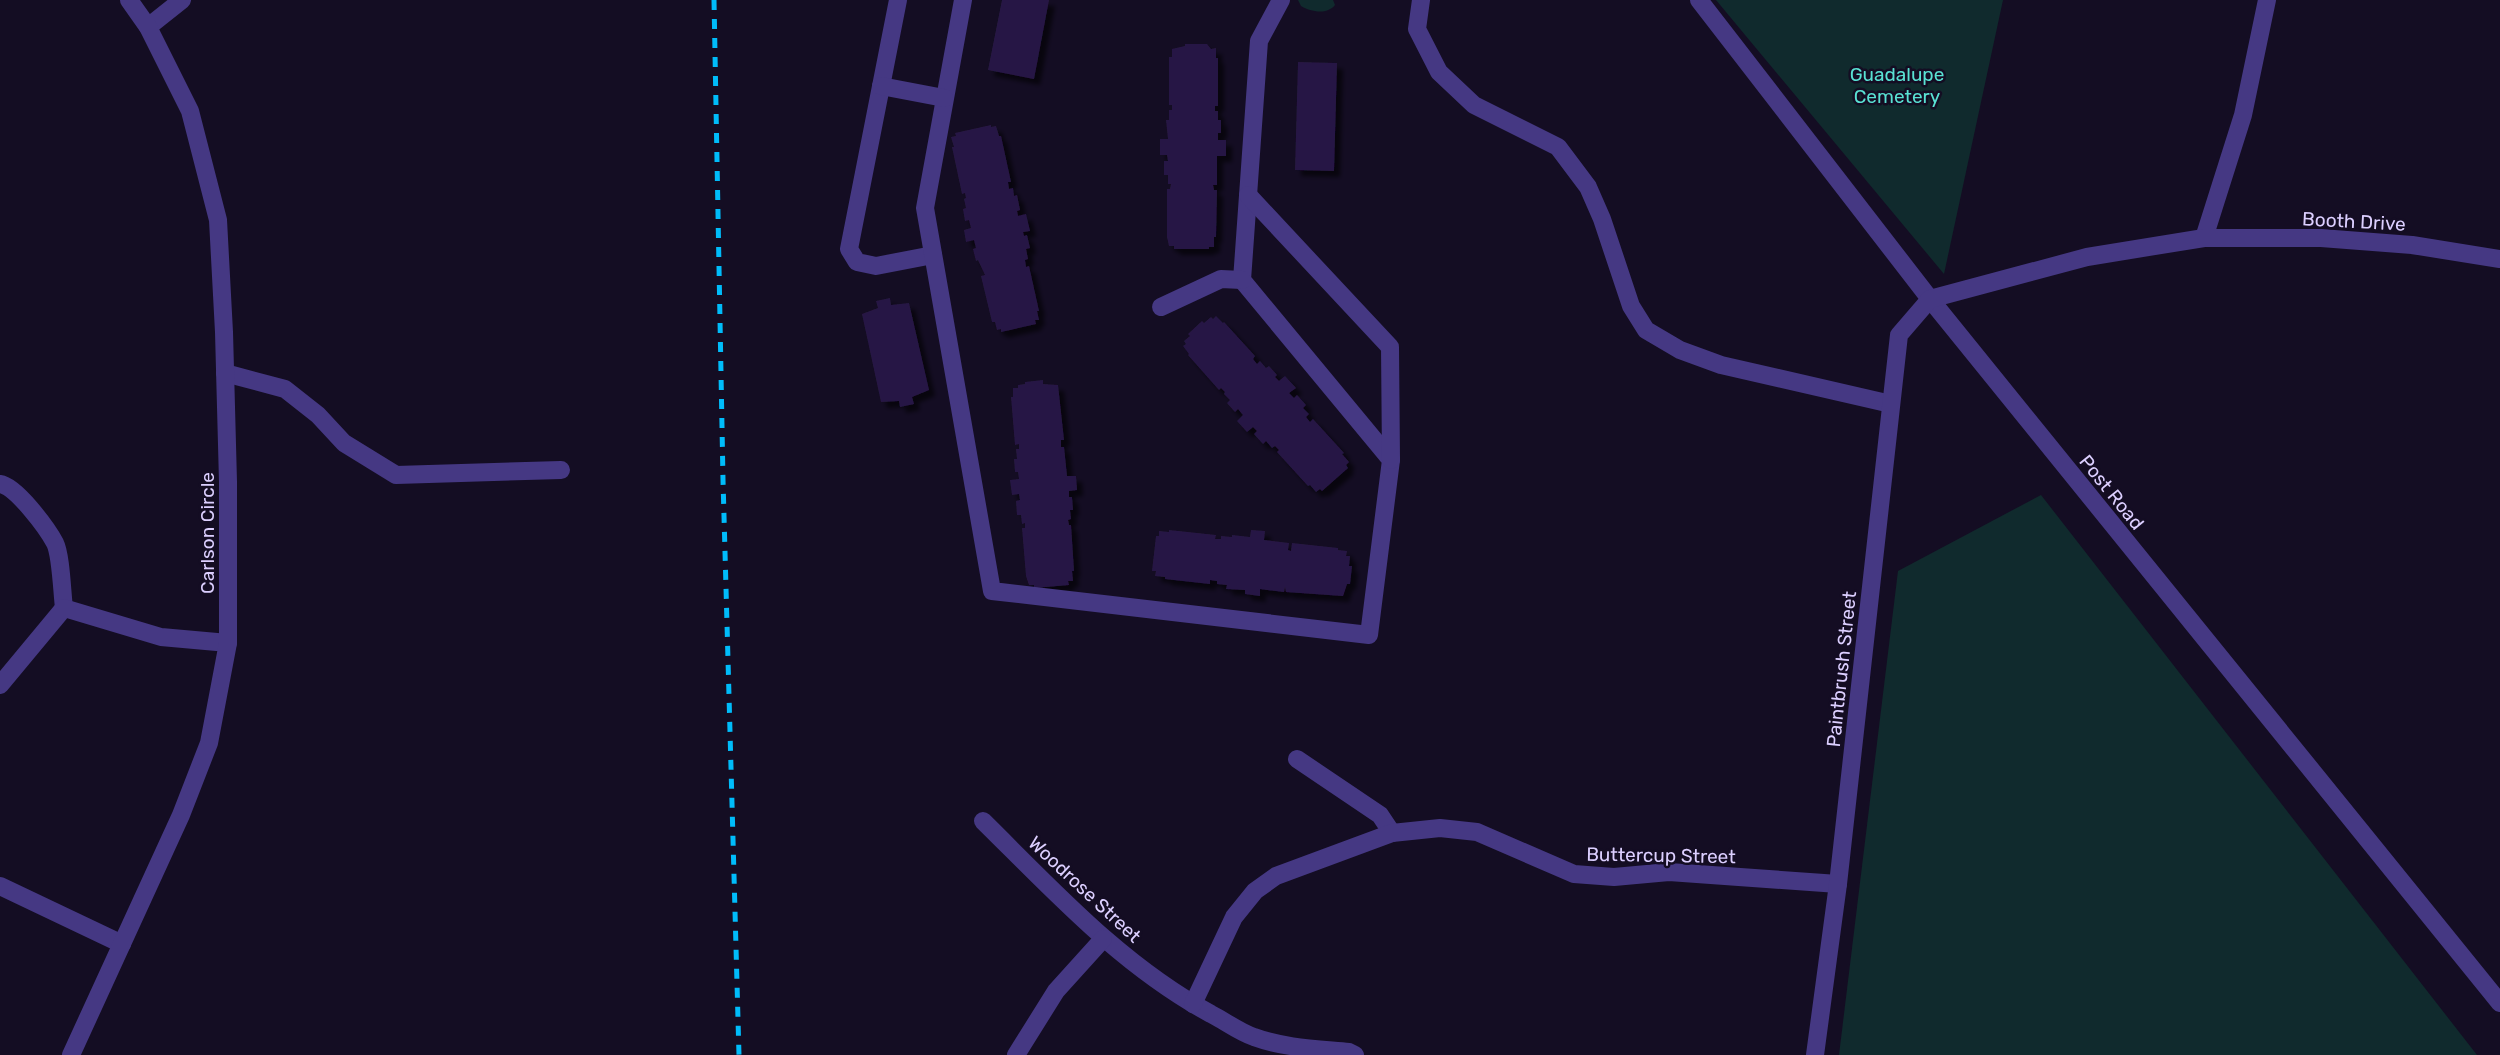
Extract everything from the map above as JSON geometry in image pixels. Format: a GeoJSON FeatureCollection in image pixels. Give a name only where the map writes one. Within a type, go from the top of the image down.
{"type":"FeatureCollection","features":[{"type":"Feature","properties":{"kind":"street","name":"Carlson Circle"},"geometry":{"type":"LineString","coordinates":[[71,1055],[181,815],[209,743],[228,643],[225,373],[218,220],[190,111],[148,27],[129,0]]}},
{"type":"Feature","properties":{"kind":"street"},"geometry":{"type":"LineString","coordinates":[[148,27],[182,0]]}},
{"type":"Feature","properties":{"kind":"street"},"geometry":{"type":"LineString","coordinates":[[898,0],[849,249],[858,262],[876,266],[933,255]]}},
{"type":"Feature","properties":{"kind":"street"},"geometry":{"type":"LineString","coordinates":[[963,0],[925,208],[992,590],[1369,635],[1391,460],[1390,347],[1248,195]]}},
{"type":"Feature","properties":{"kind":"street"},"geometry":{"type":"LineString","coordinates":[[1281,0],[1259,41],[1241,279],[1391,460]]}},
{"type":"Feature","properties":{"kind":"street"},"geometry":{"type":"LineString","coordinates":[[1422,0],[1417,29],[1439,72],[1474,105],[1558,147],[1588,187],[1602,219],[1631,306],[1646,330],[1680,350],[1721,365],[1891,404]]}},
{"type":"Feature","properties":{"kind":"street","name":"Post Road"},"geometry":{"type":"LineString","coordinates":[[1699,0],[1930,299],[2500,1003]]}},
{"type":"Feature","properties":{"kind":"street"},"geometry":{"type":"LineString","coordinates":[[2204,238],[2243,115],[2267,0]]}},
{"type":"Feature","properties":{"kind":"street"},"geometry":{"type":"LineString","coordinates":[[881,86],[944,98]]}},
{"type":"Feature","properties":{"kind":"street","name":"Booth Drive"},"geometry":{"type":"LineString","coordinates":[[1930,299],[2087,257],[2204,238],[2321,238],[2412,245],[2500,259]]}},
{"type":"Feature","properties":{"kind":"street"},"geometry":{"type":"LineString","coordinates":[[1161,307],[1221,279],[1241,279]]}},
{"type":"Feature","properties":{"kind":"street","name":"Paintbrush Street"},"geometry":{"type":"LineString","coordinates":[[1815,1055],[1838,884],[1899,335],[1930,299]]}},
{"type":"Feature","properties":{"kind":"street"},"geometry":{"type":"LineString","coordinates":[[225,373],[285,389],[318,415],[344,443],[396,475],[561,470]]}},
{"type":"Feature","properties":{"kind":"street"},"geometry":{"type":"LineString","coordinates":[[0,484],[7,485],[33,512],[56,545],[64,608],[0,685]]}},
{"type":"Feature","properties":{"kind":"street"},"geometry":{"type":"LineString","coordinates":[[64,608],[161,637],[228,643]]}},
{"type":"Feature","properties":{"kind":"street"},"geometry":{"type":"LineString","coordinates":[[1297,759],[1380,815],[1392,833]]}},
{"type":"Feature","properties":{"kind":"street","name":"Woodrose Street"},"geometry":{"type":"LineString","coordinates":[[983,821],[1103,939],[1157,981],[1193,1004],[1254,1037],[1354,1055]]}},
{"type":"Feature","properties":{"kind":"street","name":"Buttercup Street"},"geometry":{"type":"LineString","coordinates":[[1193,1004],[1234,917],[1255,891],[1276,876],[1392,833],[1440,828],[1477,832],[1574,874],[1614,877],[1669,872],[1838,884]]}},
{"type":"Feature","properties":{"kind":"street"},"geometry":{"type":"LineString","coordinates":[[0,886],[122,944]]}},
{"type":"Feature","properties":{"kind":"street"},"geometry":{"type":"LineString","coordinates":[[1016,1055],[1056,992],[1103,939]]}},
{"type":"Feature","properties":{"kind":"green space"},"geometry":{"type":"Polygon","coordinates":[[[1298,0],[1333,0],[1335,5],[1328,10],[1314,11],[1301,6],[1298,0]]]}},
{"type":"Feature","properties":{"kind":"green space","name":"Guadalupe Cemetery"},"geometry":{"type":"Polygon","coordinates":[[[1716,0],[2003,0],[1944,274],[1716,0]]]}},
{"type":"Feature","properties":{"kind":"green space"},"geometry":{"type":"Polygon","coordinates":[[[2041,495],[2477,1055],[1839,1055],[1898,571],[2041,495]]]}},
{"type":"Feature","properties":{"kind":"building"},"geometry":{"type":"Polygon","coordinates":[[[1002,0],[1049,0],[1034,79],[988,70],[1002,0]]]}},
{"type":"Feature","properties":{"kind":"building"},"geometry":{"type":"Polygon","coordinates":[[[1185,44],[1207,44],[1211,49],[1216,48],[1218,58],[1218,106],[1215,106],[1215,111],[1218,111],[1218,120],[1221,120],[1218,140],[1226,140],[1226,156],[1217,156],[1217,185],[1213,185],[1214,190],[1217,190],[1216,237],[1214,247],[1209,249],[1174,249],[1174,246],[1169,246],[1167,237],[1167,189],[1170,189],[1171,184],[1168,184],[1168,175],[1164,175],[1164,161],[1168,161],[1167,155],[1160,155],[1160,139],[1168,139],[1166,120],[1169,120],[1169,110],[1172,110],[1172,105],[1169,105],[1169,57],[1172,57],[1172,49],[1185,44]]]}},
{"type":"Feature","properties":{"kind":"building"},"geometry":{"type":"Polygon","coordinates":[[[1298,62],[1337,63],[1334,171],[1295,170],[1298,62]]]}},
{"type":"Feature","properties":{"kind":"building"},"geometry":{"type":"Polygon","coordinates":[[[996,126],[1001,136],[1011,182],[1008,182],[1009,189],[1013,188],[1014,196],[1017,195],[1020,210],[1017,211],[1018,216],[1026,214],[1030,231],[1023,232],[1024,236],[1027,235],[1030,248],[1026,249],[1028,259],[1025,260],[1026,267],[1029,266],[1039,311],[1036,324],[1001,332],[1001,329],[997,330],[995,322],[992,322],[981,276],[985,275],[978,260],[976,261],[974,240],[966,242],[964,230],[971,228],[969,220],[965,221],[963,209],[966,208],[966,198],[965,193],[962,194],[951,137],[956,136],[955,133],[996,126]]]}},
{"type":"Feature","properties":{"kind":"building"},"geometry":{"type":"Polygon","coordinates":[[[890,298],[891,305],[909,303],[929,390],[912,397],[914,404],[900,407],[899,401],[881,402],[862,314],[878,308],[876,301],[890,298]]]}},
{"type":"Feature","properties":{"kind":"building"},"geometry":{"type":"Polygon","coordinates":[[[1216,316],[1255,356],[1253,359],[1257,364],[1260,361],[1266,368],[1269,366],[1279,381],[1285,376],[1296,388],[1289,393],[1294,398],[1297,395],[1306,405],[1303,408],[1309,414],[1306,417],[1310,422],[1313,419],[1344,453],[1342,454],[1349,462],[1346,465],[1348,468],[1322,491],[1320,489],[1316,492],[1308,486],[1277,452],[1279,450],[1275,446],[1272,448],[1266,441],[1263,444],[1254,434],[1257,431],[1253,427],[1247,432],[1237,421],[1243,415],[1238,409],[1235,412],[1227,403],[1230,400],[1225,392],[1221,388],[1219,390],[1188,355],[1183,346],[1190,336],[1188,334],[1202,321],[1204,323],[1216,316]]]}},
{"type":"Feature","properties":{"kind":"building"},"geometry":{"type":"Polygon","coordinates":[[[1043,380],[1043,384],[1058,385],[1064,440],[1061,440],[1061,447],[1064,447],[1067,476],[1076,476],[1077,490],[1069,491],[1073,510],[1070,510],[1071,519],[1068,520],[1071,525],[1074,571],[1073,581],[1068,581],[1069,585],[1034,588],[1034,585],[1029,585],[1026,576],[1022,528],[1025,528],[1025,523],[1022,524],[1021,515],[1017,515],[1016,501],[1020,500],[1019,494],[1012,495],[1010,480],[1019,479],[1018,472],[1015,472],[1014,459],[1017,459],[1016,449],[1019,449],[1019,444],[1015,445],[1011,397],[1013,388],[1018,388],[1018,385],[1043,380]]]}},
{"type":"Feature","properties":{"kind":"building"},"geometry":{"type":"Polygon","coordinates":[[[1251,530],[1265,531],[1264,540],[1289,543],[1288,550],[1291,551],[1292,543],[1338,548],[1347,551],[1346,556],[1350,556],[1350,584],[1347,584],[1343,596],[1286,592],[1285,587],[1284,592],[1260,589],[1260,596],[1245,594],[1245,590],[1226,589],[1227,585],[1217,584],[1217,581],[1210,580],[1210,584],[1165,579],[1155,576],[1156,571],[1152,571],[1156,536],[1159,536],[1159,531],[1216,535],[1215,539],[1232,535],[1250,537],[1251,530]]]}},
{"type":"Feature","properties":{"kind":"railway"},"geometry":{"type":"LineString","coordinates":[[714,0],[723,480],[739,1055]]}}]}
